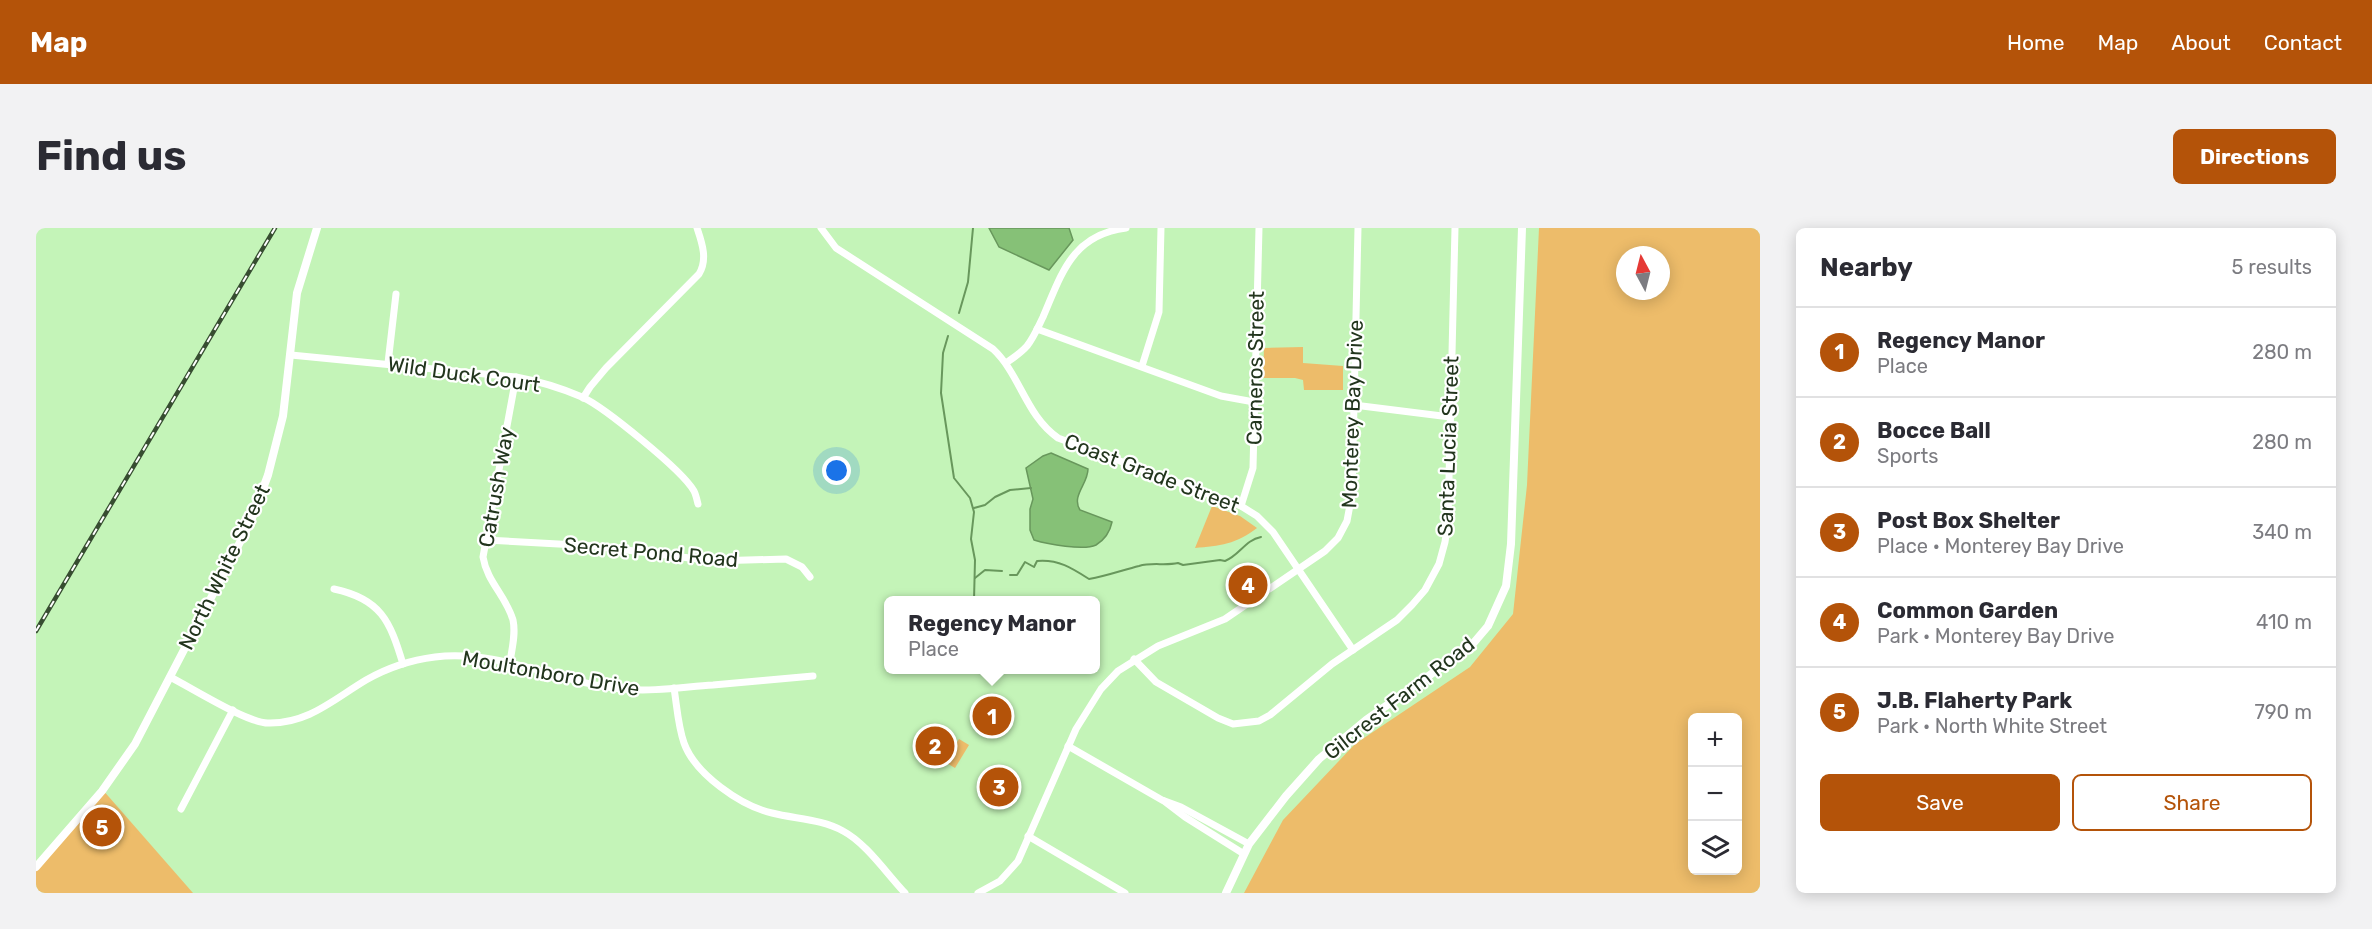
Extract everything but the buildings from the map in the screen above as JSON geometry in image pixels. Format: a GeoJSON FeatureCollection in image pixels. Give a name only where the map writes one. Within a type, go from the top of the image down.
{"type":"FeatureCollection","features":[{"type":"Feature","properties":{"kind":"main road","name":"North White Street"},"geometry":{"type":"LineString","coordinates":[[36,867],[114,774],[135,744],[234,555],[258,502],[284,416],[297,293],[303,267],[317,228]]}},
{"type":"Feature","properties":{"kind":"main road","name":"Gilcrest Farm Road"},"geometry":{"type":"LineString","coordinates":[[1226,893],[1249,844],[1286,796],[1319,759],[1366,720],[1471,646],[1488,626],[1497,610],[1506,586],[1510,565],[1522,228]]}},
{"type":"Feature","properties":{"kind":"street"},"geometry":{"type":"LineString","coordinates":[[584,398],[606,368],[699,274],[704,259],[697,228]]}},
{"type":"Feature","properties":{"kind":"street","name":"Coast Grade Street"},"geometry":{"type":"LineString","coordinates":[[821,228],[836,248],[987,344],[1006,363],[1045,428],[1058,438],[1241,506],[1264,522],[1353,650]]}},
{"type":"Feature","properties":{"kind":"street"},"geometry":{"type":"LineString","coordinates":[[1006,363],[1026,347],[1037,329],[1065,268],[1080,247],[1096,236],[1126,228]]}},
{"type":"Feature","properties":{"kind":"street"},"geometry":{"type":"LineString","coordinates":[[1142,366],[1159,312],[1161,228]]}},
{"type":"Feature","properties":{"kind":"street","name":"Carneros Street"},"geometry":{"type":"LineString","coordinates":[[1241,506],[1252,468],[1259,228]]}},
{"type":"Feature","properties":{"kind":"street","name":"Monterey Bay Drive"},"geometry":{"type":"LineString","coordinates":[[978,893],[992,890],[1013,867],[1051,788],[1068,746],[1101,689],[1118,670],[1158,645],[1215,624],[1332,546],[1347,521],[1352,494],[1358,228]]}},
{"type":"Feature","properties":{"kind":"street","name":"Santa Lucia Street"},"geometry":{"type":"LineString","coordinates":[[1134,659],[1156,682],[1218,718],[1233,724],[1259,721],[1407,611],[1425,590],[1439,564],[1448,521],[1455,228]]}},
{"type":"Feature","properties":{"kind":"street"},"geometry":{"type":"LineString","coordinates":[[388,363],[396,294]]}},
{"type":"Feature","properties":{"kind":"street"},"geometry":{"type":"LineString","coordinates":[[1037,329],[1232,399],[1254,402]]}},
{"type":"Feature","properties":{"kind":"street","name":"Wild Duck Court"},"geometry":{"type":"LineString","coordinates":[[291,355],[388,363],[538,381],[584,398],[620,424],[673,467],[695,492],[698,504]]}},
{"type":"Feature","properties":{"kind":"street","name":"Catrush Way"},"geometry":{"type":"LineString","coordinates":[[510,662],[514,636],[513,621],[508,607],[485,570],[483,556],[516,377]]}},
{"type":"Feature","properties":{"kind":"street"},"geometry":{"type":"LineString","coordinates":[[1354,405],[1450,417]]}},
{"type":"Feature","properties":{"kind":"street","name":"Secret Pond Road"},"geometry":{"type":"LineString","coordinates":[[486,540],[595,546],[713,561],[786,559],[802,567],[810,577]]}},
{"type":"Feature","properties":{"kind":"street"},"geometry":{"type":"LineString","coordinates":[[334,589],[352,593],[376,606],[393,630],[403,664]]}},
{"type":"Feature","properties":{"kind":"street","name":"Moultonboro Drive"},"geometry":{"type":"LineString","coordinates":[[170,677],[233,710],[264,723],[286,723],[321,710],[368,679],[403,664],[434,657],[456,656],[510,662],[595,685],[623,689],[674,688],[813,676]]}},
{"type":"Feature","properties":{"kind":"street"},"geometry":{"type":"LineString","coordinates":[[674,688],[685,746],[706,774],[730,794],[754,808],[823,823],[843,830],[861,844],[905,893]]}},
{"type":"Feature","properties":{"kind":"street"},"geometry":{"type":"LineString","coordinates":[[181,809],[233,710]]}},
{"type":"Feature","properties":{"kind":"street"},"geometry":{"type":"LineString","coordinates":[[1068,746],[1162,800],[1244,854]]}},
{"type":"Feature","properties":{"kind":"street"},"geometry":{"type":"LineString","coordinates":[[1162,800],[1181,807],[1249,844]]}},
{"type":"Feature","properties":{"kind":"street"},"geometry":{"type":"LineString","coordinates":[[1028,836],[1125,893]]}},
{"type":"Feature","properties":{"kind":"shaded area"},"geometry":{"type":"Polygon","coordinates":[[[989,228],[1069,228],[1073,240],[1049,270],[999,247],[989,228]]]}},
{"type":"Feature","properties":{"kind":"shaded area"},"geometry":{"type":"Polygon","coordinates":[[[1539,228],[1760,228],[1760,893],[1244,893],[1283,820],[1355,744],[1470,667],[1513,614],[1527,485],[1539,228]]]}},
{"type":"Feature","properties":{"kind":"shaded area"},"geometry":{"type":"Polygon","coordinates":[[[1303,347],[1303,363],[1343,366],[1343,390],[1304,390],[1303,380],[1263,378],[1264,348],[1303,347]]]}},
{"type":"Feature","properties":{"kind":"shaded area"},"geometry":{"type":"Polygon","coordinates":[[[1051,453],[1088,469],[1077,500],[1080,510],[1112,522],[1102,541],[1096,545],[1075,547],[1034,540],[1030,530],[1030,509],[1033,499],[1026,468],[1051,453]]]}},
{"type":"Feature","properties":{"kind":"shaded area"},"geometry":{"type":"Polygon","coordinates":[[[1212,506],[1240,516],[1257,528],[1242,538],[1228,543],[1195,548],[1212,506]]]}},
{"type":"Feature","properties":{"kind":"shaded area"},"geometry":{"type":"Polygon","coordinates":[[[1254,574],[1258,575],[1262,582],[1237,597],[1233,592],[1235,587],[1254,574]]]}},
{"type":"Feature","properties":{"kind":"shaded area"},"geometry":{"type":"Polygon","coordinates":[[[959,739],[969,745],[955,768],[945,762],[959,739]]]}},
{"type":"Feature","properties":{"kind":"shaded area"},"geometry":{"type":"Polygon","coordinates":[[[102,789],[193,893],[36,893],[36,866],[102,789]]]}},
{"type":"Feature","properties":{"kind":"waterway"},"geometry":{"type":"LineString","coordinates":[[959,313],[968,282],[973,228]]}},
{"type":"Feature","properties":{"kind":"waterway"},"geometry":{"type":"LineString","coordinates":[[948,336],[943,353],[941,393],[954,478],[970,498],[974,512],[971,539],[975,560],[974,596]]}},
{"type":"Feature","properties":{"kind":"waterway"},"geometry":{"type":"LineString","coordinates":[[974,508],[985,505],[1010,490],[1031,488]]}},
{"type":"Feature","properties":{"kind":"waterway"},"geometry":{"type":"LineString","coordinates":[[1010,575],[1017,575],[1025,562],[1034,567],[1037,561],[1058,563],[1089,579],[1144,565],[1178,563],[1183,565],[1225,561],[1251,541],[1261,537]]}},
{"type":"Feature","properties":{"kind":"waterway"},"geometry":{"type":"LineString","coordinates":[[975,578],[985,570],[1002,571]]}},
{"type":"Feature","properties":{"kind":"railway"},"geometry":{"type":"LineString","coordinates":[[36,631],[275,228]]}},
{"type":"Feature","properties":{"kind":"place","name":"Common Garden"},"geometry":{"type":"Point","coordinates":[1248,585]}},
{"type":"Feature","properties":{"kind":"place","name":"Regency Manor"},"geometry":{"type":"Point","coordinates":[992,716]}},
{"type":"Feature","properties":{"kind":"place","name":"Bocce Ball"},"geometry":{"type":"Point","coordinates":[935,746]}},
{"type":"Feature","properties":{"kind":"place","name":"Post Box Shelter"},"geometry":{"type":"Point","coordinates":[999,787]}},
{"type":"Feature","properties":{"kind":"place","name":"J.B. Flaherty Park"},"geometry":{"type":"Point","coordinates":[102,827]}}]}
